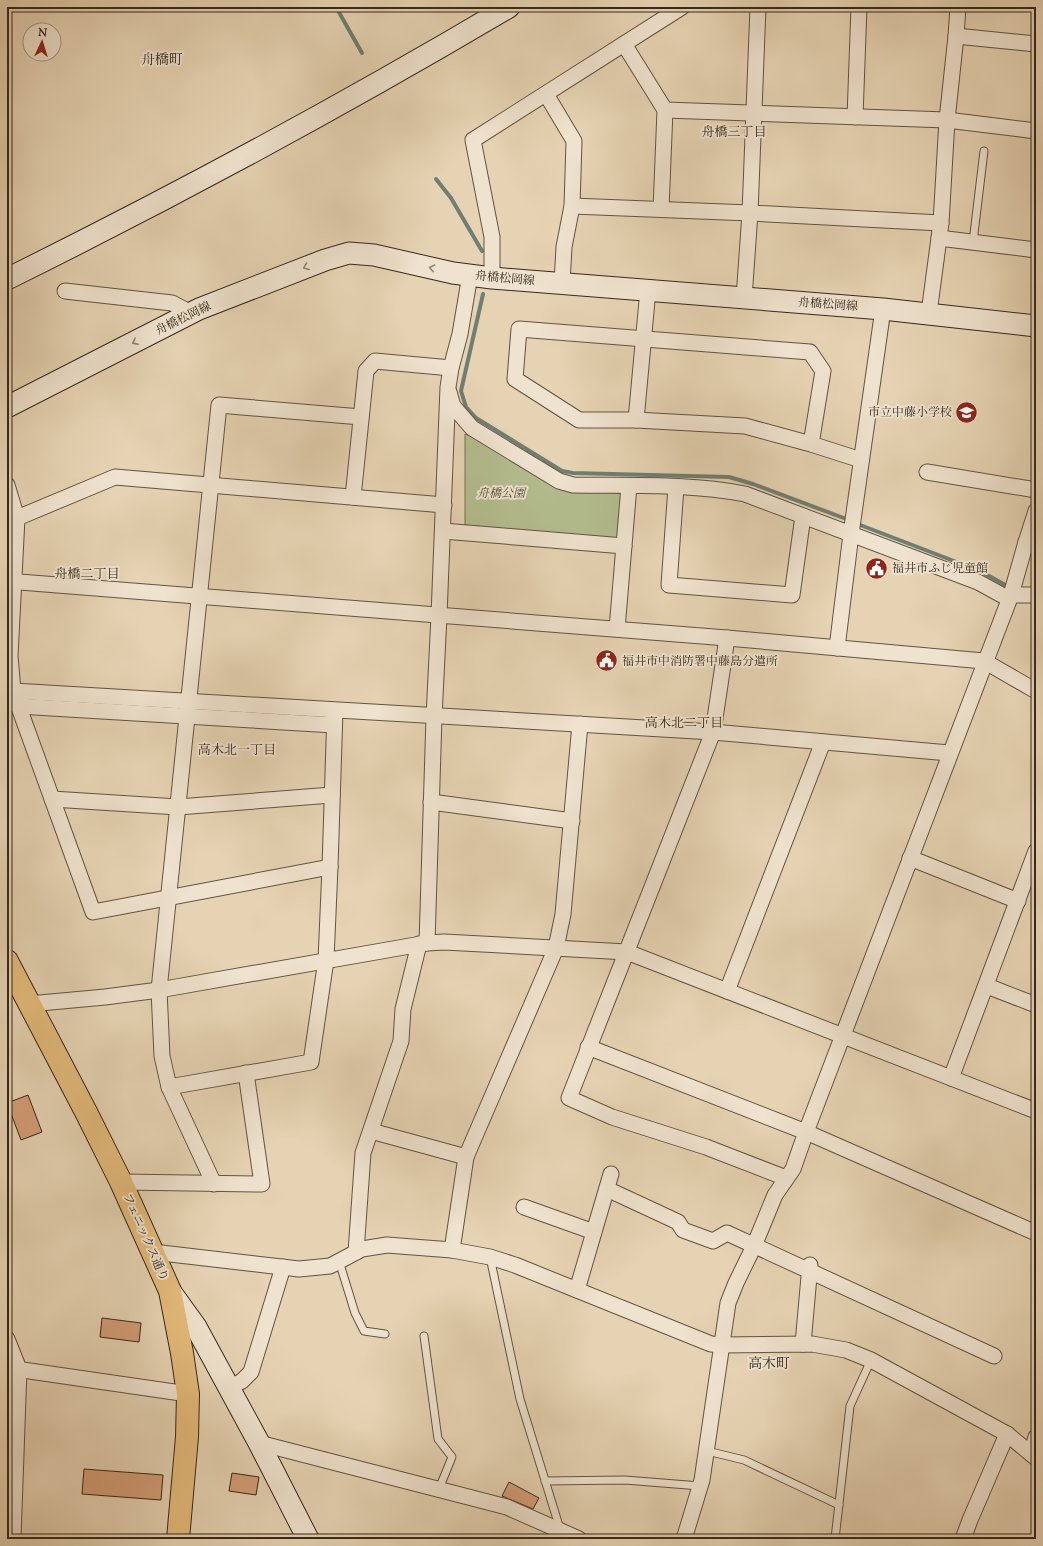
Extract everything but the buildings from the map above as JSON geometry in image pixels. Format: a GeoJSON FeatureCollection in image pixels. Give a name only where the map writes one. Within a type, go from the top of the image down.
{"type":"FeatureCollection","features":[{"type":"Feature","properties":{"kind":"main road"},"geometry":{"type":"LineString","coordinates":[[7,279],[123,222],[416,62],[509,7]]}},
{"type":"Feature","properties":{"kind":"main road","name":"舟橋松岡線"},"geometry":{"type":"LineString","coordinates":[[7,407],[191,313],[325,260],[349,254],[374,255],[453,273],[492,278],[930,313],[1036,326]]}},
{"type":"Feature","properties":{"kind":"main road","name":"フェニックス通り"},"geometry":{"type":"LineString","coordinates":[[7,961],[121,1182],[170,1291],[188,1394],[187,1437],[178,1539]]}},
{"type":"Feature","properties":{"kind":"main road"},"geometry":{"type":"LineString","coordinates":[[170,1291],[196,1327],[259,1443],[308,1539]]}},
{"type":"Feature","properties":{"kind":"street"},"geometry":{"type":"LineString","coordinates":[[492,278],[492,237],[473,140],[682,7]]}},
{"type":"Feature","properties":{"kind":"street"},"geometry":{"type":"LineString","coordinates":[[744,298],[750,212],[758,7]]}},
{"type":"Feature","properties":{"kind":"street"},"geometry":{"type":"LineString","coordinates":[[855,117],[859,7]]}},
{"type":"Feature","properties":{"kind":"street"},"geometry":{"type":"LineString","coordinates":[[930,313],[939,238],[947,120],[958,7]]}},
{"type":"Feature","properties":{"kind":"street"},"geometry":{"type":"LineString","coordinates":[[956,36],[1036,44]]}},
{"type":"Feature","properties":{"kind":"street"},"geometry":{"type":"LineString","coordinates":[[624,44],[665,110],[660,209]]}},
{"type":"Feature","properties":{"kind":"street"},"geometry":{"type":"LineString","coordinates":[[546,94],[574,141],[572,206],[564,247],[562,283]]}},
{"type":"Feature","properties":{"kind":"street"},"geometry":{"type":"LineString","coordinates":[[665,110],[947,120],[1036,131]]}},
{"type":"Feature","properties":{"kind":"street"},"geometry":{"type":"LineString","coordinates":[[572,206],[750,212],[940,223]]}},
{"type":"Feature","properties":{"kind":"street"},"geometry":{"type":"LineString","coordinates":[[939,238],[1036,250]]}},
{"type":"Feature","properties":{"kind":"street"},"geometry":{"type":"LineString","coordinates":[[356,1252],[363,1153],[401,1041],[403,1009],[423,943],[440,616],[448,387],[451,368],[460,334],[470,275]]}},
{"type":"Feature","properties":{"kind":"street"},"geometry":{"type":"LineString","coordinates":[[636,420],[648,290]]}},
{"type":"Feature","properties":{"kind":"street"},"geometry":{"type":"LineString","coordinates":[[64,291],[172,303],[191,313]]}},
{"type":"Feature","properties":{"kind":"street"},"geometry":{"type":"LineString","coordinates":[[837,648],[861,460],[883,309]]}},
{"type":"Feature","properties":{"kind":"street"},"geometry":{"type":"LineString","coordinates":[[811,444],[823,371],[810,352],[519,329],[514,379],[579,420],[636,420],[745,426],[811,444],[861,460]]}},
{"type":"Feature","properties":{"kind":"street"},"geometry":{"type":"LineString","coordinates":[[353,497],[360,417],[366,371],[375,361],[451,368]]}},
{"type":"Feature","properties":{"kind":"street"},"geometry":{"type":"LineString","coordinates":[[448,387],[453,406],[472,428],[559,481],[572,485],[676,487],[723,490],[745,494],[978,582],[1010,597],[1036,595]]}},
{"type":"Feature","properties":{"kind":"street"},"geometry":{"type":"LineString","coordinates":[[214,1184],[169,1087],[162,1056],[159,990],[219,405],[360,417]]}},
{"type":"Feature","properties":{"kind":"street"},"geometry":{"type":"LineString","coordinates":[[927,472],[1036,490]]}},
{"type":"Feature","properties":{"kind":"street"},"geometry":{"type":"LineString","coordinates":[[17,518],[115,477],[444,505]]}},
{"type":"Feature","properties":{"kind":"street"},"geometry":{"type":"LineString","coordinates":[[7,485],[17,518],[10,582],[10,656],[13,691],[92,912],[169,899],[330,867]]}},
{"type":"Feature","properties":{"kind":"street"},"geometry":{"type":"LineString","coordinates":[[617,629],[629,486]]}},
{"type":"Feature","properties":{"kind":"street"},"geometry":{"type":"LineString","coordinates":[[676,487],[669,585],[792,595],[803,516]]}},
{"type":"Feature","properties":{"kind":"street"},"geometry":{"type":"LineString","coordinates":[[686,1537],[700,1486],[707,1451],[728,1303],[775,1195],[793,1169],[949,753],[1031,542],[1036,511]]}},
{"type":"Feature","properties":{"kind":"street"},"geometry":{"type":"LineString","coordinates":[[443,531],[624,546]]}},
{"type":"Feature","properties":{"kind":"street"},"geometry":{"type":"LineString","coordinates":[[10,582],[200,598],[617,629],[984,661],[1036,691]]}},
{"type":"Feature","properties":{"kind":"street"},"geometry":{"type":"LineString","coordinates":[[727,638],[713,732],[569,1098],[612,1117],[706,1147],[786,1178]]}},
{"type":"Feature","properties":{"kind":"street"},"geometry":{"type":"LineString","coordinates":[[13,691],[187,709],[335,718],[434,717],[580,724],[713,732],[949,753]]}},
{"type":"Feature","properties":{"kind":"street"},"geometry":{"type":"LineString","coordinates":[[18,706],[187,709]]}},
{"type":"Feature","properties":{"kind":"street"},"geometry":{"type":"LineString","coordinates":[[169,1087],[311,1062],[326,960],[335,718]]}},
{"type":"Feature","properties":{"kind":"street"},"geometry":{"type":"LineString","coordinates":[[452,1250],[466,1157],[556,948],[563,914],[580,724]]}},
{"type":"Feature","properties":{"kind":"street"},"geometry":{"type":"LineString","coordinates":[[727,991],[823,742]]}},
{"type":"Feature","properties":{"kind":"street"},"geometry":{"type":"LineString","coordinates":[[52,800],[178,807],[332,795]]}},
{"type":"Feature","properties":{"kind":"street"},"geometry":{"type":"LineString","coordinates":[[431,802],[572,821]]}},
{"type":"Feature","properties":{"kind":"street"},"geometry":{"type":"LineString","coordinates":[[910,858],[1018,902]]}},
{"type":"Feature","properties":{"kind":"street"},"geometry":{"type":"LineString","coordinates":[[951,1078],[1034,861]]}},
{"type":"Feature","properties":{"kind":"street"},"geometry":{"type":"LineString","coordinates":[[29,1004],[159,990],[423,943],[444,942],[627,952],[1036,1111]]}},
{"type":"Feature","properties":{"kind":"street"},"geometry":{"type":"LineString","coordinates":[[987,986],[1036,1005]]}},
{"type":"Feature","properties":{"kind":"street"},"geometry":{"type":"LineString","coordinates":[[588,1047],[806,1132],[1036,1233]]}},
{"type":"Feature","properties":{"kind":"street"},"geometry":{"type":"LineString","coordinates":[[121,1182],[262,1184],[246,1074]]}},
{"type":"Feature","properties":{"kind":"street"},"geometry":{"type":"LineString","coordinates":[[370,1131],[466,1157]]}},
{"type":"Feature","properties":{"kind":"street"},"geometry":{"type":"LineString","coordinates":[[577,1290],[611,1174]]}},
{"type":"Feature","properties":{"kind":"street"},"geometry":{"type":"LineString","coordinates":[[607,1189],[678,1222],[683,1230],[713,1241],[727,1233],[754,1246],[810,1268],[994,1356]]}},
{"type":"Feature","properties":{"kind":"street"},"geometry":{"type":"LineString","coordinates":[[524,1207],[594,1232]]}},
{"type":"Feature","properties":{"kind":"street"},"geometry":{"type":"LineString","coordinates":[[153,1252],[299,1269],[330,1266],[362,1249],[387,1245],[452,1250],[490,1257],[515,1265],[711,1344],[812,1344],[846,1350],[871,1360],[1007,1434],[1034,1456]]}},
{"type":"Feature","properties":{"kind":"street"},"geometry":{"type":"LineString","coordinates":[[229,1388],[242,1381],[251,1372],[282,1267]]}},
{"type":"Feature","properties":{"kind":"street"},"geometry":{"type":"LineString","coordinates":[[803,1344],[810,1268]]}},
{"type":"Feature","properties":{"kind":"street"},"geometry":{"type":"LineString","coordinates":[[7,1339],[13,1368],[13,1539]]}},
{"type":"Feature","properties":{"kind":"street"},"geometry":{"type":"LineString","coordinates":[[13,1368],[188,1394]]}},
{"type":"Feature","properties":{"kind":"street"},"geometry":{"type":"LineString","coordinates":[[963,1539],[1007,1434]]}},
{"type":"Feature","properties":{"kind":"street"},"geometry":{"type":"LineString","coordinates":[[1034,1456],[1036,1437]]}},
{"type":"Feature","properties":{"kind":"street"},"geometry":{"type":"LineString","coordinates":[[259,1443],[508,1507],[559,1534],[579,1539]]}},
{"type":"Feature","properties":{"kind":"lane"},"geometry":{"type":"LineString","coordinates":[[973,242],[984,150]]}},
{"type":"Feature","properties":{"kind":"lane"},"geometry":{"type":"LineString","coordinates":[[490,1257],[520,1399],[545,1481],[559,1534]]}},
{"type":"Feature","properties":{"kind":"lane"},"geometry":{"type":"LineString","coordinates":[[338,1261],[355,1313],[364,1331],[384,1334]]}},
{"type":"Feature","properties":{"kind":"lane"},"geometry":{"type":"LineString","coordinates":[[424,1336],[438,1439],[452,1457],[439,1489]]}},
{"type":"Feature","properties":{"kind":"lane"},"geometry":{"type":"LineString","coordinates":[[835,1539],[850,1406],[871,1360]]}},
{"type":"Feature","properties":{"kind":"lane"},"geometry":{"type":"LineString","coordinates":[[707,1451],[744,1460],[839,1505]]}},
{"type":"Feature","properties":{"kind":"lane"},"geometry":{"type":"LineString","coordinates":[[545,1481],[625,1480],[700,1486]]}},
{"type":"Feature","properties":{"kind":"green space","name":"舟橋公園"},"geometry":{"type":"Polygon","coordinates":[[[465,434],[487,442],[554,484],[622,494],[619,541],[465,525],[465,434]]]}},
{"type":"Feature","properties":{"kind":"waterway"},"geometry":{"type":"LineString","coordinates":[[336,7],[362,53]]}},
{"type":"Feature","properties":{"kind":"waterway"},"geometry":{"type":"LineString","coordinates":[[436,179],[451,198],[482,251]]}},
{"type":"Feature","properties":{"kind":"waterway"},"geometry":{"type":"LineString","coordinates":[[483,294],[461,391],[466,407],[476,418],[562,471],[573,473],[729,477],[753,484],[849,520]]}},
{"type":"Feature","properties":{"kind":"waterway"},"geometry":{"type":"LineString","coordinates":[[855,523],[980,571],[1009,587]]}},
{"type":"Feature","properties":{"kind":"place","name":"市立中藤小学校"},"geometry":{"type":"Point","coordinates":[967,412]}},
{"type":"Feature","properties":{"kind":"place","name":"福井市ふじ児童館"},"geometry":{"type":"Point","coordinates":[876,568]}},
{"type":"Feature","properties":{"kind":"place","name":"福井市中消防署中藤島分遣所"},"geometry":{"type":"Point","coordinates":[607,661]}},
{"type":"Feature","properties":{"kind":"district","name":"舟橋町"},"geometry":{"type":"Point","coordinates":[162,59]}},
{"type":"Feature","properties":{"kind":"district","name":"舟橋三丁目"},"geometry":{"type":"Point","coordinates":[734,131]}},
{"type":"Feature","properties":{"kind":"district","name":"舟橋二丁目"},"geometry":{"type":"Point","coordinates":[87,573]}},
{"type":"Feature","properties":{"kind":"district","name":"高木北二丁目"},"geometry":{"type":"Point","coordinates":[684,722]}},
{"type":"Feature","properties":{"kind":"district","name":"高木北一丁目"},"geometry":{"type":"Point","coordinates":[237,749]}},
{"type":"Feature","properties":{"kind":"district","name":"高木町"},"geometry":{"type":"Point","coordinates":[769,1363]}}]}
